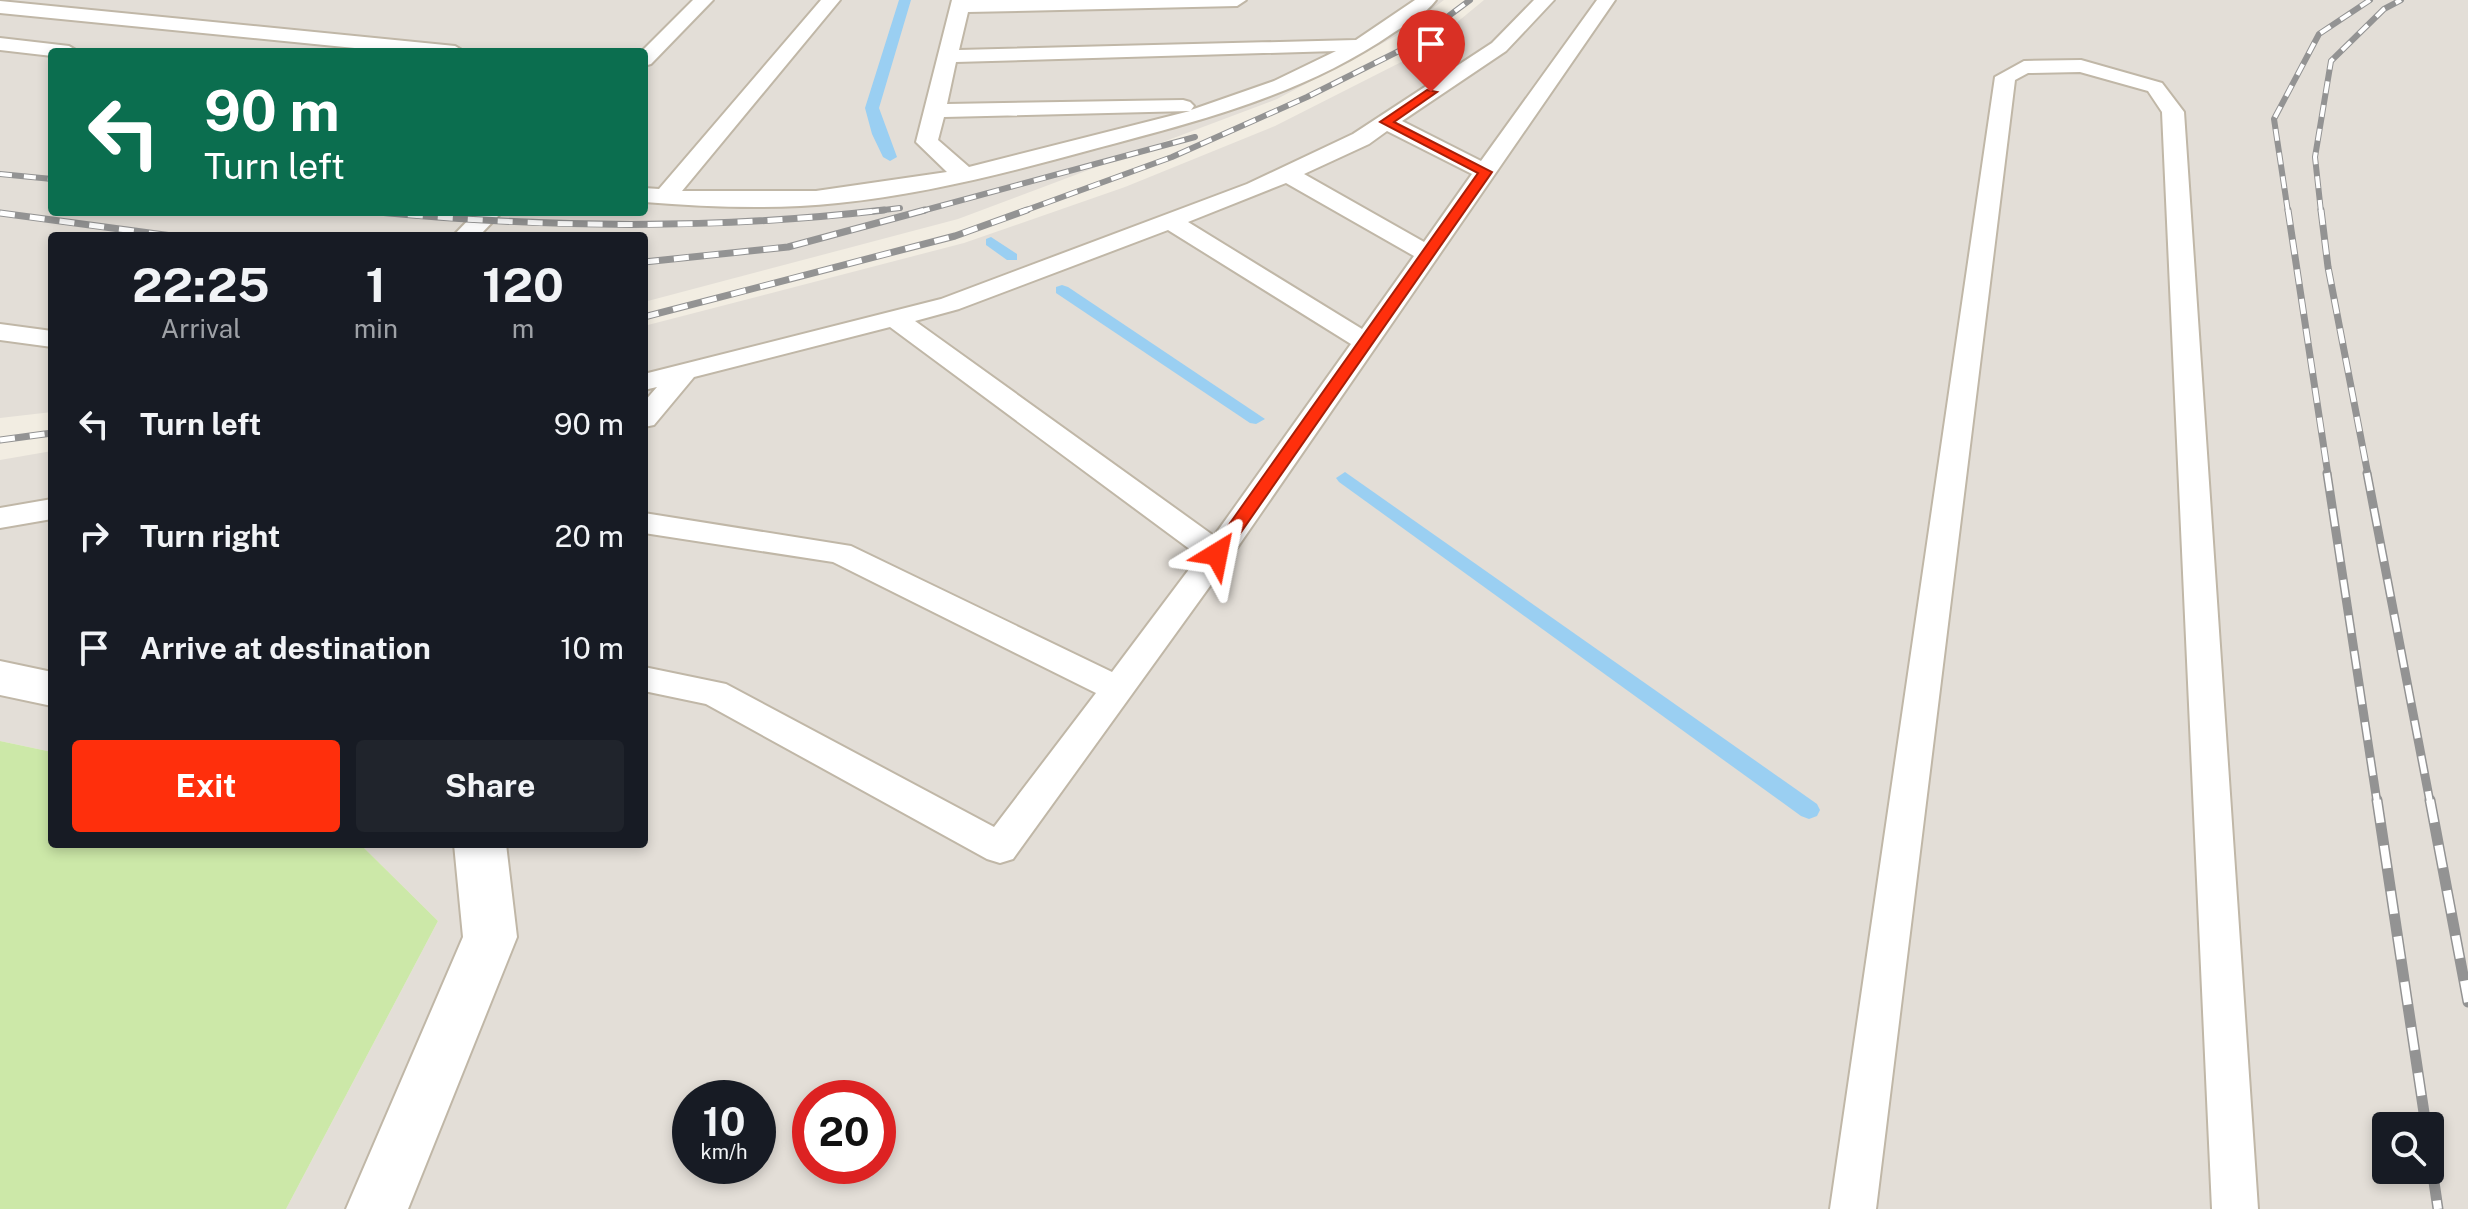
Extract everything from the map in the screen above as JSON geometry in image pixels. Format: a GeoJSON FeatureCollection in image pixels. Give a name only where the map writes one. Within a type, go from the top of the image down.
{"type":"FeatureCollection","features":[{"type":"Feature","properties":{"kind":"street"},"geometry":{"type":"LineString","coordinates":[[0,678],[48,688]]}},
{"type":"Feature","properties":{"kind":"street"},"geometry":{"type":"LineString","coordinates":[[377,1209],[490,937],[480,848]]}},
{"type":"Feature","properties":{"kind":"lane"},"geometry":{"type":"LineString","coordinates":[[648,56],[704,0]]}},
{"type":"Feature","properties":{"kind":"lane"},"geometry":{"type":"LineString","coordinates":[[655,195],[831,0]]}},
{"type":"Feature","properties":{"kind":"lane"},"geometry":{"type":"LineString","coordinates":[[964,175],[927,142],[960,3],[1237,0]]}},
{"type":"Feature","properties":{"kind":"lane"},"geometry":{"type":"LineString","coordinates":[[655,195],[756,200],[840,196],[964,175],[1192,117],[1225,105],[1309,73],[1384,32],[1427,0]]}},
{"type":"Feature","properties":{"kind":"lane"},"geometry":{"type":"LineString","coordinates":[[648,381],[950,304],[1171,222],[1287,174],[1361,139],[1499,47],[1545,0]]}},
{"type":"Feature","properties":{"kind":"lane"},"geometry":{"type":"LineString","coordinates":[[648,680],[714,693],[1000,848],[1217,554],[1606,0]]}},
{"type":"Feature","properties":{"kind":"lane"},"geometry":{"type":"LineString","coordinates":[[0,7],[415,48]]}},
{"type":"Feature","properties":{"kind":"lane"},"geometry":{"type":"LineString","coordinates":[[0,44],[48,50]]}},
{"type":"Feature","properties":{"kind":"lane"},"geometry":{"type":"LineString","coordinates":[[948,56],[1360,45]]}},
{"type":"Feature","properties":{"kind":"lane"},"geometry":{"type":"LineString","coordinates":[[1853,1209],[2005,77],[2024,67],[2048,64],[2081,66],[2155,87],[2173,112],[2235,1209]]}},
{"type":"Feature","properties":{"kind":"lane"},"geometry":{"type":"LineString","coordinates":[[934,111],[1225,105]]}},
{"type":"Feature","properties":{"kind":"lane"},"geometry":{"type":"LineString","coordinates":[[1386,122],[1485,172]]}},
{"type":"Feature","properties":{"kind":"lane"},"geometry":{"type":"LineString","coordinates":[[1287,174],[1428,254]]}},
{"type":"Feature","properties":{"kind":"lane"},"geometry":{"type":"LineString","coordinates":[[469,232],[486,216]]}},
{"type":"Feature","properties":{"kind":"lane"},"geometry":{"type":"LineString","coordinates":[[1171,222],[1365,342]]}},
{"type":"Feature","properties":{"kind":"lane"},"geometry":{"type":"LineString","coordinates":[[894,318],[1217,554]]}},
{"type":"Feature","properties":{"kind":"lane"},"geometry":{"type":"LineString","coordinates":[[0,332],[48,338]]}},
{"type":"Feature","properties":{"kind":"lane"},"geometry":{"type":"LineString","coordinates":[[648,414],[685,371]]}},
{"type":"Feature","properties":{"kind":"lane"},"geometry":{"type":"LineString","coordinates":[[0,518],[48,510]]}},
{"type":"Feature","properties":{"kind":"lane"},"geometry":{"type":"LineString","coordinates":[[648,524],[840,553],[1117,689]]}},
{"type":"Feature","properties":{"kind":"shaded area"},"geometry":{"type":"Polygon","coordinates":[[[0,0],[1444,0],[1396,36],[1277,99],[958,219],[648,301],[648,232],[48,232],[48,412],[0,418],[0,0]]]}},
{"type":"Feature","properties":{"kind":"shaded area"},"geometry":{"type":"Polygon","coordinates":[[[1484,0],[2468,0],[2468,1209],[286,1209],[438,921],[364,848],[648,848],[648,325],[964,243],[1125,187],[1275,126],[1421,52],[1484,0]]]}},
{"type":"Feature","properties":{"kind":"shaded area"},"geometry":{"type":"Polygon","coordinates":[[[48,452],[48,751],[0,741],[0,460],[48,452]]]}},
{"type":"Feature","properties":{"kind":"green space"},"geometry":{"type":"Polygon","coordinates":[[[0,741],[48,751],[48,848],[364,848],[438,921],[286,1209],[0,1209],[0,741]]]}},
{"type":"Feature","properties":{"kind":"waterway"},"geometry":{"type":"LineString","coordinates":[[890,157],[872,108],[905,0]]}},
{"type":"Feature","properties":{"kind":"waterway"},"geometry":{"type":"LineString","coordinates":[[991,242],[1012,257]]}},
{"type":"Feature","properties":{"kind":"waterway"},"geometry":{"type":"LineString","coordinates":[[1062,290],[1256,419]]}},
{"type":"Feature","properties":{"kind":"waterway"},"geometry":{"type":"LineString","coordinates":[[1345,478],[1809,810]]}},
{"type":"Feature","properties":{"kind":"railway"},"geometry":{"type":"LineString","coordinates":[[1021,212],[1172,157],[1307,97],[1407,47],[1470,0]]}},
{"type":"Feature","properties":{"kind":"railway"},"geometry":{"type":"LineString","coordinates":[[2288,212],[2274,119],[2319,34],[2370,0]]}},
{"type":"Feature","properties":{"kind":"railway"},"geometry":{"type":"LineString","coordinates":[[2321,212],[2315,157],[2331,61],[2384,9],[2401,0]]}},
{"type":"Feature","properties":{"kind":"railway"},"geometry":{"type":"LineString","coordinates":[[918,212],[1195,137]]}},
{"type":"Feature","properties":{"kind":"railway"},"geometry":{"type":"LineString","coordinates":[[0,174],[48,179]]}},
{"type":"Feature","properties":{"kind":"railway"},"geometry":{"type":"LineString","coordinates":[[882,210],[900,208]]}},
{"type":"Feature","properties":{"kind":"railway"},"geometry":{"type":"LineString","coordinates":[[428,216],[568,224],[694,224],[882,210]]}},
{"type":"Feature","properties":{"kind":"railway"},"geometry":{"type":"LineString","coordinates":[[867,212],[882,210]]}},
{"type":"Feature","properties":{"kind":"railway"},"geometry":{"type":"LineString","coordinates":[[648,262],[788,247],[925,210]]}},
{"type":"Feature","properties":{"kind":"railway"},"geometry":{"type":"LineString","coordinates":[[648,316],[955,236],[1027,210]]}},
{"type":"Feature","properties":{"kind":"railway"},"geometry":{"type":"LineString","coordinates":[[2288,210],[2328,475]]}},
{"type":"Feature","properties":{"kind":"railway"},"geometry":{"type":"LineString","coordinates":[[2321,210],[2328,267],[2368,475]]}},
{"type":"Feature","properties":{"kind":"railway"},"geometry":{"type":"LineString","coordinates":[[0,213],[142,232]]}},
{"type":"Feature","properties":{"kind":"railway"},"geometry":{"type":"LineString","coordinates":[[0,440],[48,434]]}},
{"type":"Feature","properties":{"kind":"railway"},"geometry":{"type":"LineString","coordinates":[[2327,473],[2377,802]]}},
{"type":"Feature","properties":{"kind":"railway"},"geometry":{"type":"LineString","coordinates":[[2367,473],[2430,802]]}},
{"type":"Feature","properties":{"kind":"railway"},"geometry":{"type":"LineString","coordinates":[[2377,800],[2424,1112]]}},
{"type":"Feature","properties":{"kind":"railway"},"geometry":{"type":"LineString","coordinates":[[2430,800],[2468,1002]]}},
{"type":"Feature","properties":{"kind":"railway"},"geometry":{"type":"LineString","coordinates":[[2434,1184],[2438,1209]]}},
{"type":"Feature","properties":{"kind":"route"},"geometry":{"type":"LineString","coordinates":[[1217,554],[1485,172],[1386,122],[1431,92]]}}]}
